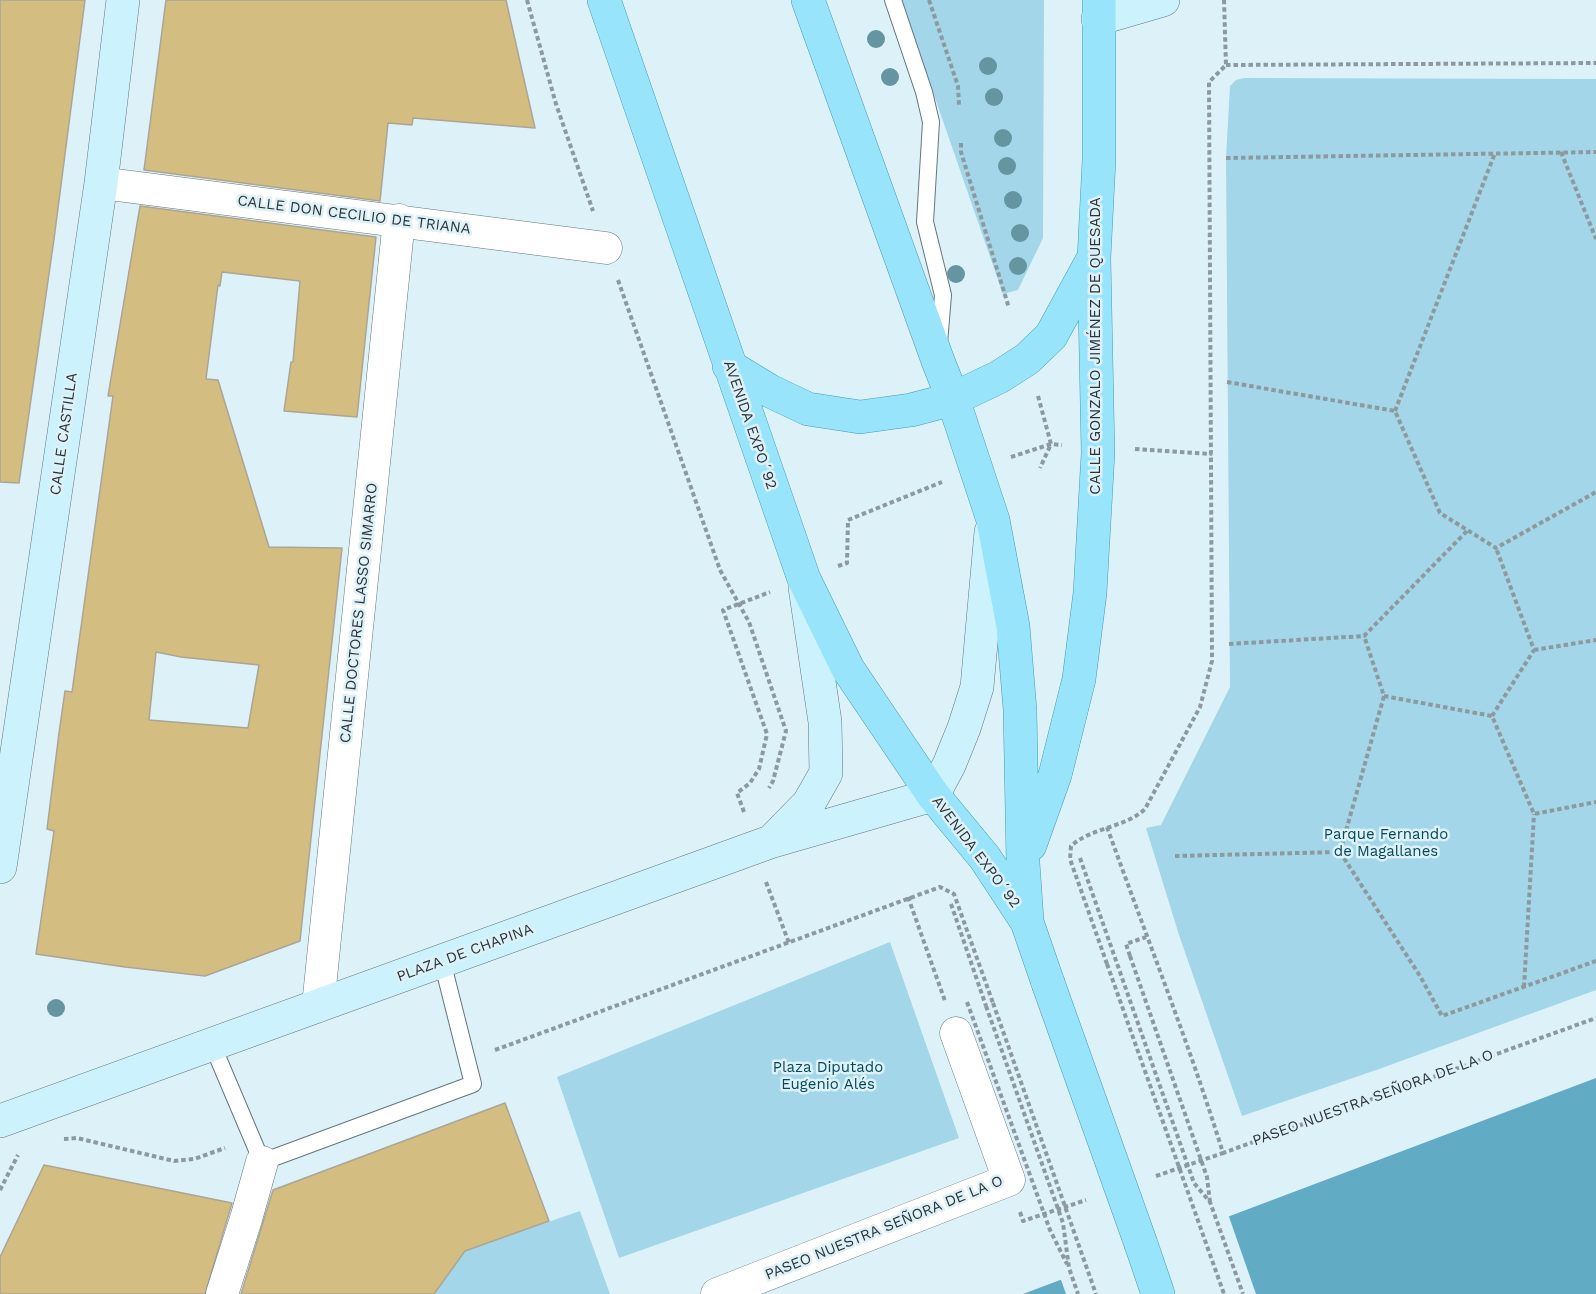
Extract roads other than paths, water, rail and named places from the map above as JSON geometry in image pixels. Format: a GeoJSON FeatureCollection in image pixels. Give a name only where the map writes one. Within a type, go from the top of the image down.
{"type":"FeatureCollection","features":[{"type":"Feature","properties":{"kind":"main road","name":"CALLE CASTILLA"},"geometry":{"type":"LineString","coordinates":[[0,867],[101,183],[123,0]]}},
{"type":"Feature","properties":{"kind":"main road","name":"AVENIDA EXPO´92"},"geometry":{"type":"LineString","coordinates":[[604,0],[804,579],[848,669],[933,795],[985,858],[1027,922]]}},
{"type":"Feature","properties":{"kind":"main road","name":"AVENIDA EXPO´92"},"geometry":{"type":"LineString","coordinates":[[808,0],[953,399],[993,520],[1013,626],[1020,710],[1023,863],[1027,922]]}},
{"type":"Feature","properties":{"kind":"main road"},"geometry":{"type":"LineString","coordinates":[[1098,9],[1163,0]]}},
{"type":"Feature","properties":{"kind":"main road","name":"CALLE GONZALO JIMÉNEZ DE QUESADA"},"geometry":{"type":"LineString","coordinates":[[1023,863],[1056,775],[1077,690],[1090,593],[1098,453],[1094,258],[1099,160],[1098,9]]}},
{"type":"Feature","properties":{"kind":"main road"},"geometry":{"type":"LineString","coordinates":[[729,366],[770,391],[808,409],[860,417],[911,410],[953,399],[999,377],[1027,359],[1051,336],[1094,258]]}},
{"type":"Feature","properties":{"kind":"main road"},"geometry":{"type":"LineString","coordinates":[[933,795],[957,746],[977,687],[993,520]]}},
{"type":"Feature","properties":{"kind":"main road"},"geometry":{"type":"LineString","coordinates":[[770,842],[809,803],[826,773],[825,722],[804,579]]}},
{"type":"Feature","properties":{"kind":"main road","name":"PLAZA DE CHAPINA"},"geometry":{"type":"LineString","coordinates":[[0,1121],[770,842],[933,795]]}},
{"type":"Feature","properties":{"kind":"main road"},"geometry":{"type":"LineString","coordinates":[[1027,922],[1158,1294]]}},
{"type":"Feature","properties":{"kind":"street","name":"CALLE DON CECILIO DE TRIANA"},"geometry":{"type":"LineString","coordinates":[[101,183],[606,248]]}},
{"type":"Feature","properties":{"kind":"street","name":"CALLE DOCTORES LASSO SIMARRO"},"geometry":{"type":"LineString","coordinates":[[318,1006],[399,220]]}},
{"type":"Feature","properties":{"kind":"street","name":"PASEO NUESTRA SEÑORA DE LA O"},"geometry":{"type":"LineString","coordinates":[[717,1294],[1009,1180],[956,1033]]}},
{"type":"Feature","properties":{"kind":"street"},"geometry":{"type":"LineString","coordinates":[[222,1294],[262,1162]]}},
{"type":"Feature","properties":{"kind":"lane"},"geometry":{"type":"LineString","coordinates":[[893,0],[924,92],[931,122],[925,222],[943,295],[938,361]]}},
{"type":"Feature","properties":{"kind":"lane"},"geometry":{"type":"LineString","coordinates":[[212,1044],[262,1162],[472,1084],[442,961]]}},
{"type":"Feature","properties":{"kind":"park label","name":"Parque Fernando de Magallanes"},"geometry":{"type":"Point","coordinates":[1386,844]}},
{"type":"Feature","properties":{"kind":"park label","name":"Plaza Diputado Eugenio Alés"},"geometry":{"type":"Point","coordinates":[828,1076]}}]}
